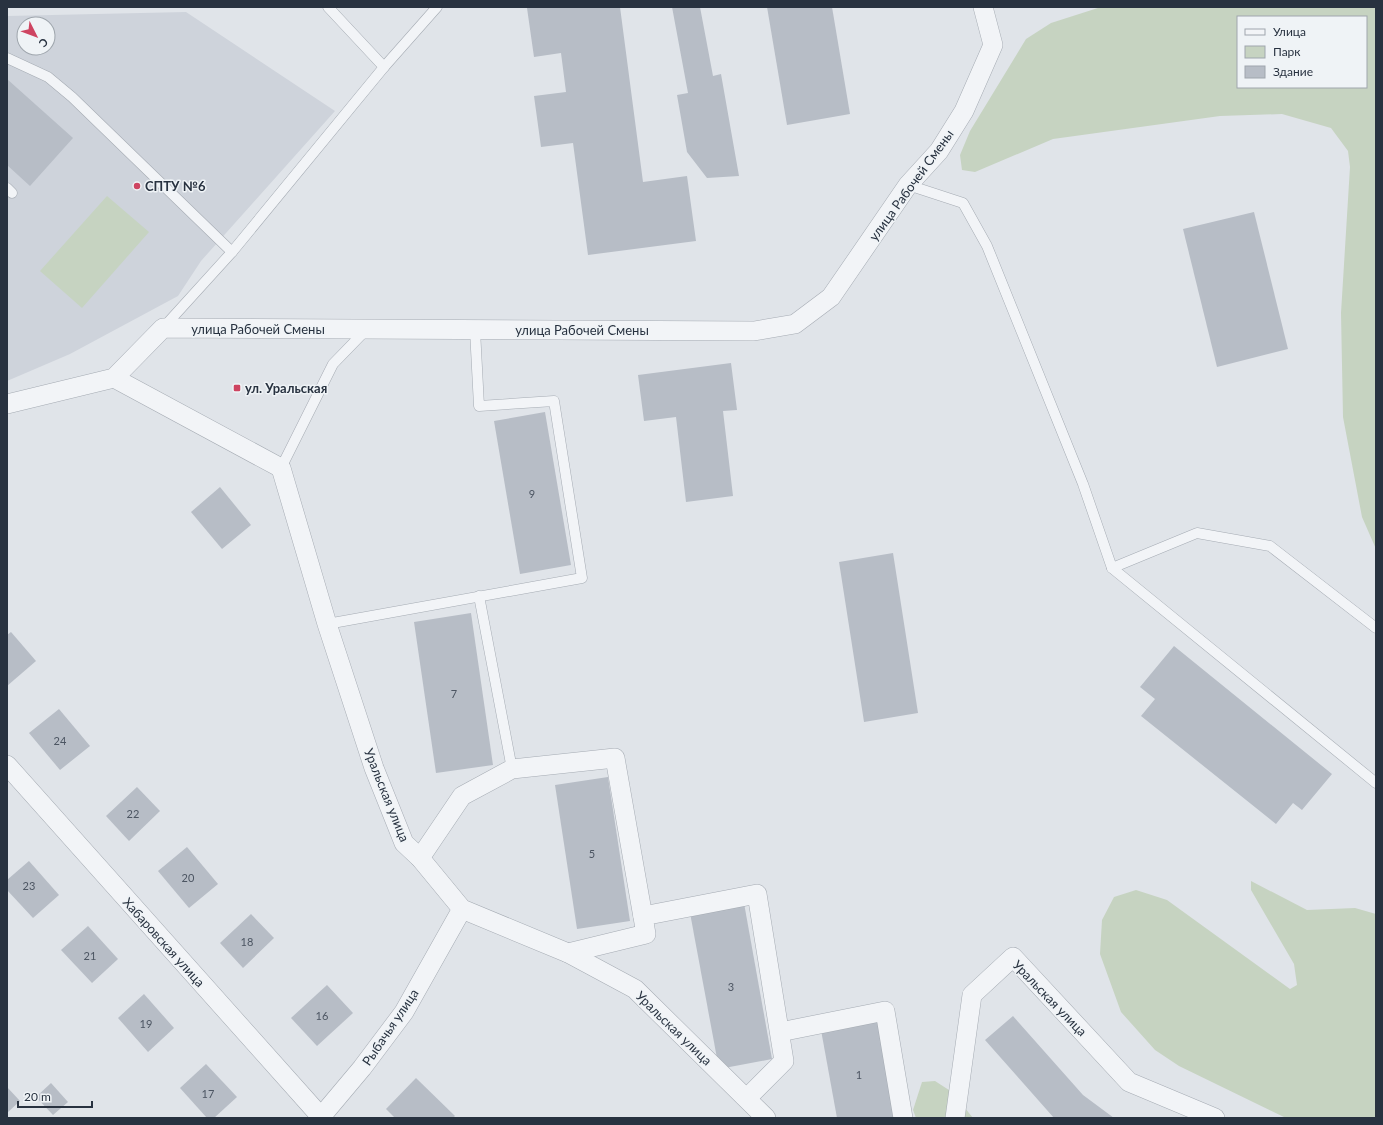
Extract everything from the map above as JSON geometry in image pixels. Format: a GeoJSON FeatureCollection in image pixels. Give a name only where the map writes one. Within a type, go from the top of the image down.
{"type":"FeatureCollection","features":[{"type":"Feature","properties":{"kind":"street","name":"улица Рабочей Смены"},"geometry":{"type":"LineString","coordinates":[[163,328],[754,331],[795,324],[831,297],[908,185],[938,151],[964,111],[993,45],[983,7]]}},
{"type":"Feature","properties":{"kind":"street"},"geometry":{"type":"LineString","coordinates":[[7,404],[114,378],[163,328]]}},
{"type":"Feature","properties":{"kind":"street"},"geometry":{"type":"LineString","coordinates":[[114,378],[281,468]]}},
{"type":"Feature","properties":{"kind":"street","name":"Уральская улица"},"geometry":{"type":"LineString","coordinates":[[281,468],[327,624],[374,768],[404,843],[420,858],[462,909],[568,953],[635,989],[766,1118]]}},
{"type":"Feature","properties":{"kind":"street"},"geometry":{"type":"LineString","coordinates":[[420,858],[462,796],[512,769],[615,758],[646,934],[568,953]]}},
{"type":"Feature","properties":{"kind":"street","name":"Хабаровская улица"},"geometry":{"type":"LineString","coordinates":[[7,765],[321,1118]]}},
{"type":"Feature","properties":{"kind":"street"},"geometry":{"type":"LineString","coordinates":[[643,916],[757,894],[784,1061],[747,1098]]}},
{"type":"Feature","properties":{"kind":"street","name":"Рыбачья улица"},"geometry":{"type":"LineString","coordinates":[[321,1118],[362,1068],[404,1012],[462,909]]}},
{"type":"Feature","properties":{"kind":"street","name":"Уральская улица"},"geometry":{"type":"LineString","coordinates":[[954,1118],[972,995],[1013,957],[1129,1082],[1215,1118]]}},
{"type":"Feature","properties":{"kind":"street"},"geometry":{"type":"LineString","coordinates":[[780,1032],[885,1011],[903,1118]]}},
{"type":"Feature","properties":{"kind":"lane"},"geometry":{"type":"LineString","coordinates":[[328,7],[384,67]]}},
{"type":"Feature","properties":{"kind":"lane"},"geometry":{"type":"LineString","coordinates":[[163,328],[232,252],[384,67],[437,7]]}},
{"type":"Feature","properties":{"kind":"lane"},"geometry":{"type":"LineString","coordinates":[[7,58],[48,77],[72,97],[232,252]]}},
{"type":"Feature","properties":{"kind":"lane"},"geometry":{"type":"LineString","coordinates":[[908,185],[963,203],[987,246],[1082,484],[1112,568],[1376,783]]}},
{"type":"Feature","properties":{"kind":"lane"},"geometry":{"type":"LineString","coordinates":[[281,468],[333,364],[366,330]]}},
{"type":"Feature","properties":{"kind":"lane"},"geometry":{"type":"LineString","coordinates":[[327,624],[582,578],[554,401],[479,406],[475,330]]}},
{"type":"Feature","properties":{"kind":"lane"},"geometry":{"type":"LineString","coordinates":[[1112,568],[1197,533],[1270,546],[1376,628]]}},
{"type":"Feature","properties":{"kind":"lane"},"geometry":{"type":"LineString","coordinates":[[479,596],[512,769]]}},
{"type":"Feature","properties":{"kind":"shaded area","name":"СПТУ №6"},"geometry":{"type":"Polygon","coordinates":[[[186,12],[335,111],[201,261],[178,296],[70,354],[7,381],[7,16],[186,12]]]}},
{"type":"Feature","properties":{"kind":"green space"},"geometry":{"type":"Polygon","coordinates":[[[1101,7],[1376,7],[1376,549],[1362,517],[1343,417],[1341,313],[1350,167],[1348,151],[1331,128],[1282,114],[1220,116],[1053,139],[975,172],[962,170],[960,155],[970,131],[1026,39],[1051,23],[1101,7]]]}},
{"type":"Feature","properties":{"kind":"green space"},"geometry":{"type":"Polygon","coordinates":[[[107,196],[149,232],[82,308],[40,271],[107,196]]]}},
{"type":"Feature","properties":{"kind":"green space"},"geometry":{"type":"Polygon","coordinates":[[[1251,881],[1307,910],[1355,908],[1376,914],[1376,1118],[1286,1118],[1179,1066],[1155,1050],[1121,1012],[1100,954],[1102,920],[1114,897],[1136,890],[1167,900],[1290,989],[1297,985],[1294,964],[1251,890],[1251,881]]]}},
{"type":"Feature","properties":{"kind":"green space"},"geometry":{"type":"Polygon","coordinates":[[[935,1081],[952,1092],[973,1118],[916,1118],[913,1110],[922,1082],[935,1081]]]}},
{"type":"Feature","properties":{"kind":"building"},"geometry":{"type":"Polygon","coordinates":[[[620,7],[643,182],[687,176],[696,241],[588,255],[573,143],[541,147],[534,96],[566,92],[561,53],[534,57],[527,8],[620,7]]]}},
{"type":"Feature","properties":{"kind":"building"},"geometry":{"type":"Polygon","coordinates":[[[672,7],[700,7],[713,76],[721,74],[739,176],[707,178],[687,152],[677,95],[688,93],[672,7]]]}},
{"type":"Feature","properties":{"kind":"building"},"geometry":{"type":"Polygon","coordinates":[[[767,7],[832,7],[850,114],[787,125],[767,7]]]}},
{"type":"Feature","properties":{"kind":"building"},"geometry":{"type":"Polygon","coordinates":[[[7,79],[73,138],[30,186],[7,165],[7,79]]]}},
{"type":"Feature","properties":{"kind":"building"},"geometry":{"type":"Polygon","coordinates":[[[1254,212],[1288,349],[1217,367],[1183,229],[1254,212]]]}},
{"type":"Feature","properties":{"kind":"building"},"geometry":{"type":"Polygon","coordinates":[[[731,363],[737,410],[723,411],[733,496],[686,502],[676,417],[644,421],[638,375],[731,363]]]}},
{"type":"Feature","properties":{"kind":"building"},"geometry":{"type":"Polygon","coordinates":[[[545,412],[571,565],[520,574],[494,421],[545,412]]]}},
{"type":"Feature","properties":{"kind":"building"},"geometry":{"type":"Polygon","coordinates":[[[220,487],[251,525],[222,549],[191,512],[220,487]]]}},
{"type":"Feature","properties":{"kind":"building"},"geometry":{"type":"Polygon","coordinates":[[[893,553],[918,713],[864,722],[839,562],[893,553]]]}},
{"type":"Feature","properties":{"kind":"building"},"geometry":{"type":"Polygon","coordinates":[[[471,613],[493,765],[436,773],[414,622],[471,613]]]}},
{"type":"Feature","properties":{"kind":"building"},"geometry":{"type":"Polygon","coordinates":[[[11,632],[36,661],[7,686],[7,635],[11,632]]]}},
{"type":"Feature","properties":{"kind":"building"},"geometry":{"type":"Polygon","coordinates":[[[1174,646],[1332,774],[1302,810],[1293,803],[1276,824],[1141,716],[1155,699],[1140,687],[1174,646]]]}},
{"type":"Feature","properties":{"kind":"building"},"geometry":{"type":"Polygon","coordinates":[[[59,709],[90,746],[60,770],[29,733],[59,709]]]}},
{"type":"Feature","properties":{"kind":"building"},"geometry":{"type":"Polygon","coordinates":[[[608,777],[630,921],[577,929],[555,785],[608,777]]]}},
{"type":"Feature","properties":{"kind":"building"},"geometry":{"type":"Polygon","coordinates":[[[137,787],[160,811],[129,841],[106,816],[137,787]]]}},
{"type":"Feature","properties":{"kind":"building"},"geometry":{"type":"Polygon","coordinates":[[[187,847],[218,884],[189,908],[158,871],[187,847]]]}},
{"type":"Feature","properties":{"kind":"building"},"geometry":{"type":"Polygon","coordinates":[[[29,861],[59,895],[33,918],[7,890],[7,880],[29,861]]]}},
{"type":"Feature","properties":{"kind":"building"},"geometry":{"type":"Polygon","coordinates":[[[744,903],[772,1059],[719,1069],[690,913],[744,903]]]}},
{"type":"Feature","properties":{"kind":"building"},"geometry":{"type":"Polygon","coordinates":[[[251,914],[274,938],[243,968],[220,943],[251,914]]]}},
{"type":"Feature","properties":{"kind":"building"},"geometry":{"type":"Polygon","coordinates":[[[88,926],[118,959],[92,983],[61,950],[88,926]]]}},
{"type":"Feature","properties":{"kind":"building"},"geometry":{"type":"Polygon","coordinates":[[[327,985],[353,1013],[317,1046],[291,1018],[327,985]]]}},
{"type":"Feature","properties":{"kind":"building"},"geometry":{"type":"Polygon","coordinates":[[[144,994],[174,1028],[148,1052],[118,1018],[144,994]]]}},
{"type":"Feature","properties":{"kind":"building"},"geometry":{"type":"Polygon","coordinates":[[[1013,1016],[1083,1095],[1114,1118],[1054,1118],[985,1040],[1013,1016]]]}},
{"type":"Feature","properties":{"kind":"building"},"geometry":{"type":"Polygon","coordinates":[[[878,1020],[896,1118],[837,1118],[821,1030],[878,1020]]]}},
{"type":"Feature","properties":{"kind":"building"},"geometry":{"type":"Polygon","coordinates":[[[206,1064],[237,1097],[214,1118],[207,1118],[180,1088],[206,1064]]]}},
{"type":"Feature","properties":{"kind":"building"},"geometry":{"type":"Polygon","coordinates":[[[416,1078],[455,1116],[453,1118],[395,1118],[386,1109],[416,1078]]]}},
{"type":"Feature","properties":{"kind":"building"},"geometry":{"type":"Polygon","coordinates":[[[51,1083],[68,1102],[53,1115],[36,1097],[51,1083]]]}},
{"type":"Feature","properties":{"kind":"building"},"geometry":{"type":"Polygon","coordinates":[[[7,1087],[20,1101],[7,1113],[7,1087]]]}},
{"type":"Feature","properties":{"kind":"place","name":"СПТУ №6"},"geometry":{"type":"Point","coordinates":[137,186]}},
{"type":"Feature","properties":{"kind":"place","name":"ул. Уральская"},"geometry":{"type":"Point","coordinates":[237,388]}}]}
